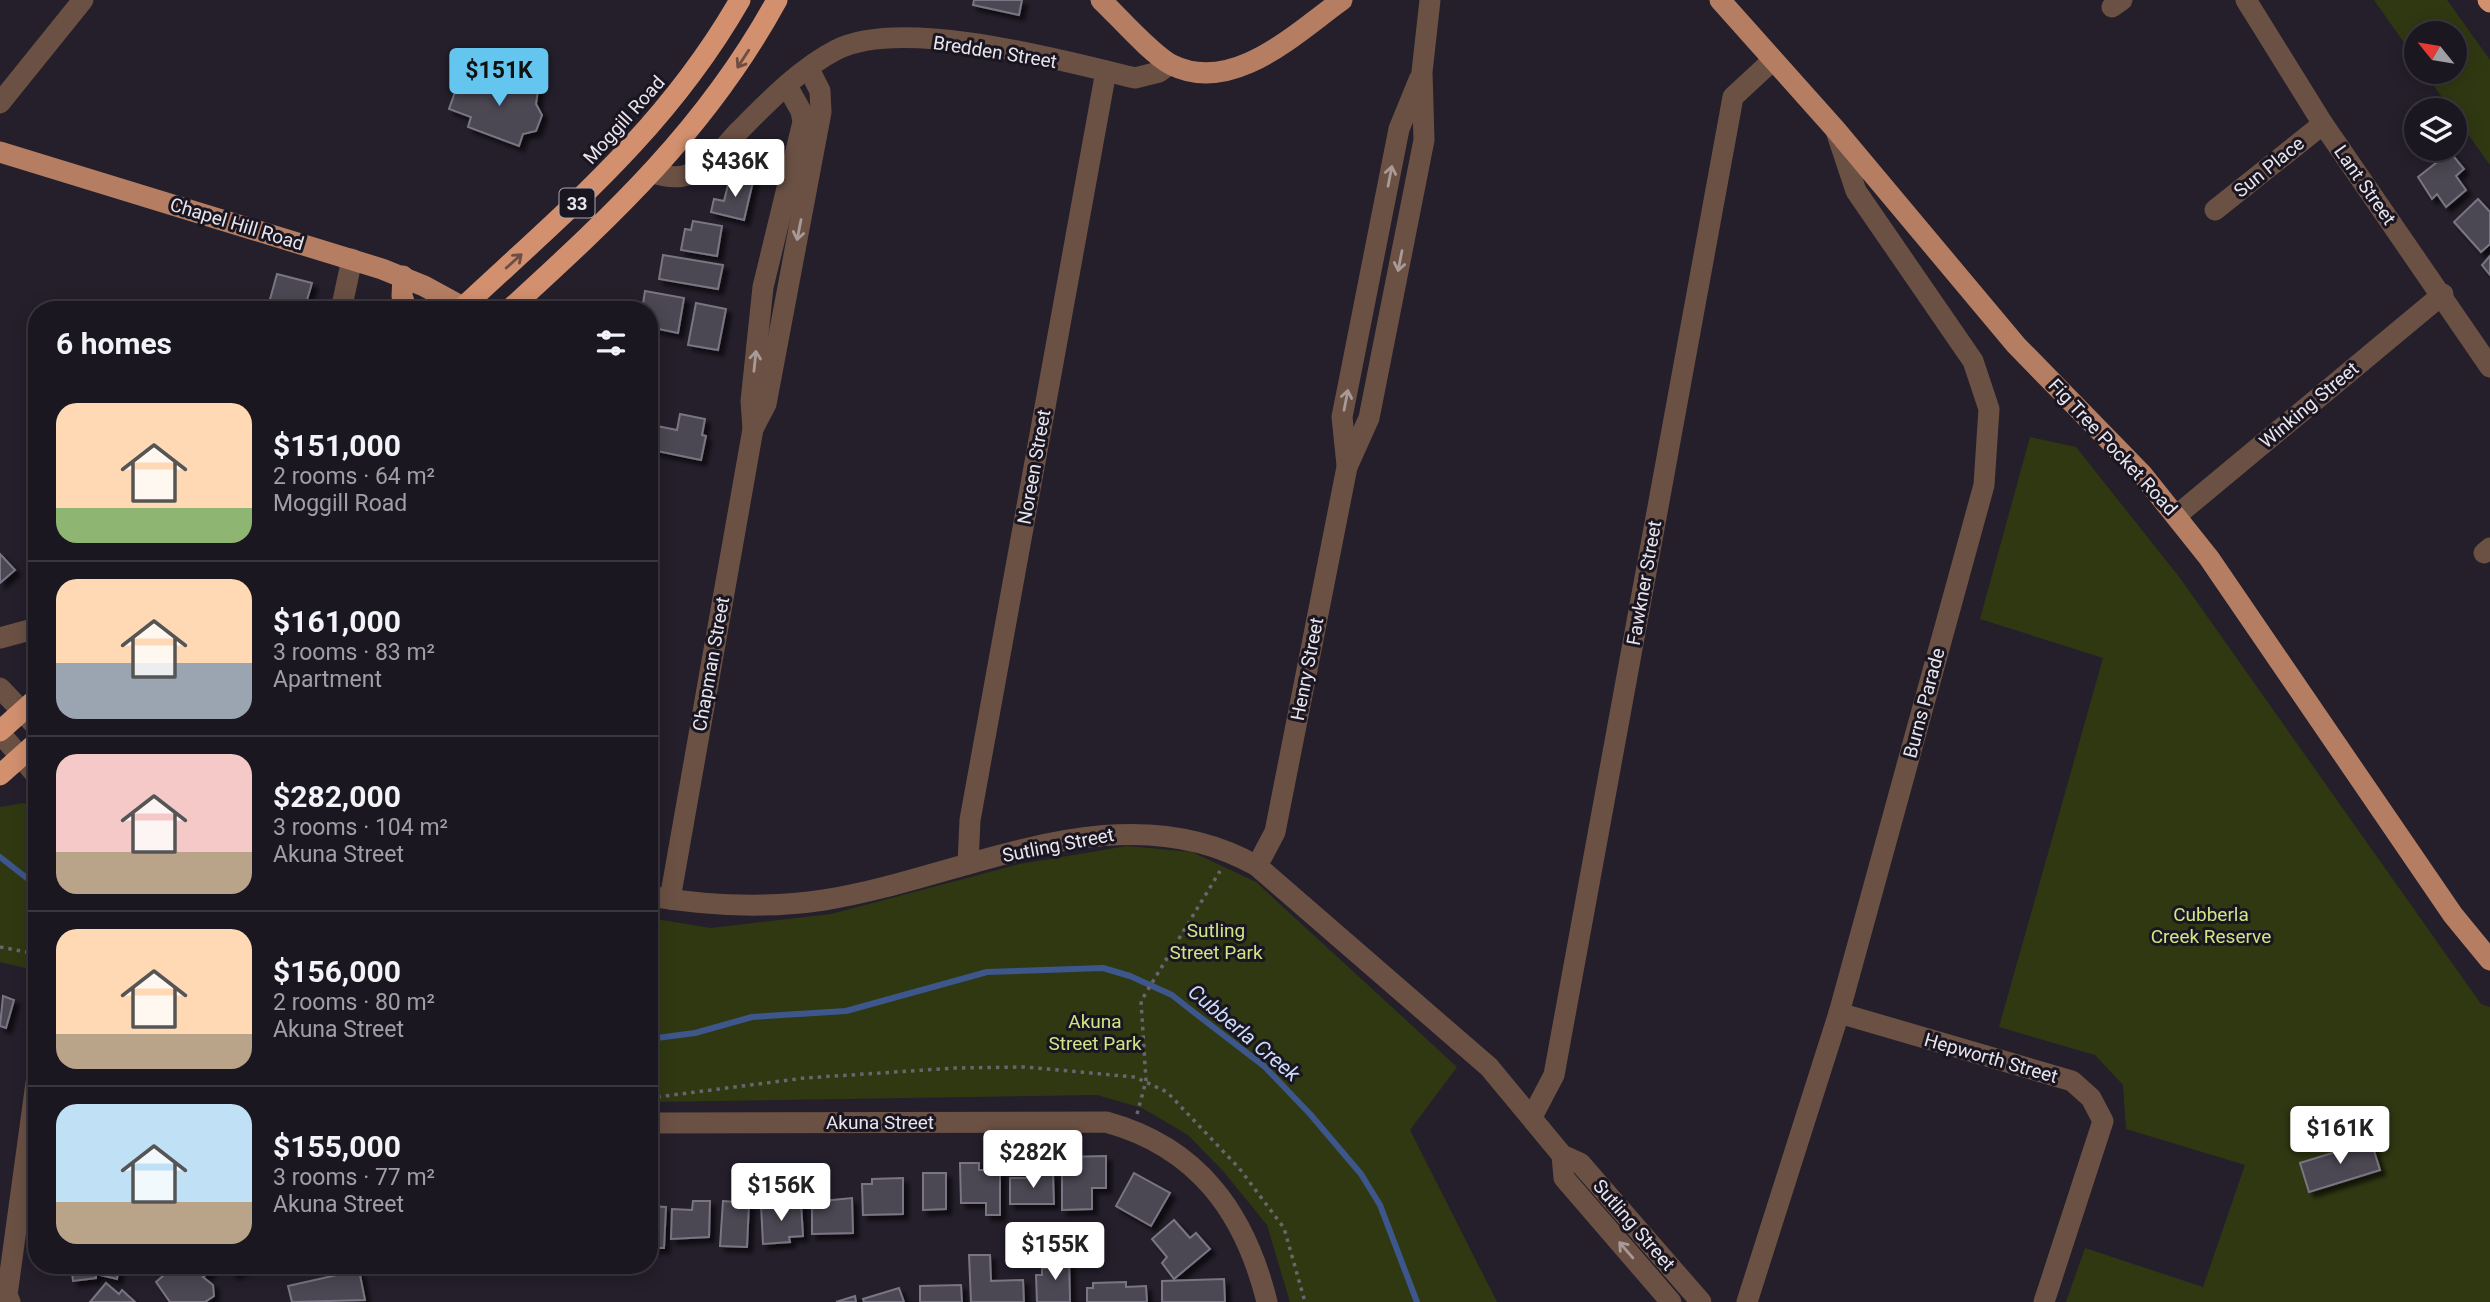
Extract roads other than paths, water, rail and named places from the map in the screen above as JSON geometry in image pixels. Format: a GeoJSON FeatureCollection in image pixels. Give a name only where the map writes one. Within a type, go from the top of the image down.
{"type":"FeatureCollection","features":[{"type":"Feature","properties":{"kind":"highway","name":"Moggill Road"},"geometry":{"type":"LineString","coordinates":[[473,301],[642,138],[700,65],[740,0]]}},
{"type":"Feature","properties":{"kind":"highway","name":"33"},"geometry":{"type":"LineString","coordinates":[[519,301],[654,173],[717,98],[777,0]]}},
{"type":"Feature","properties":{"kind":"highway"},"geometry":{"type":"LineString","coordinates":[[0,732],[28,714]]}},
{"type":"Feature","properties":{"kind":"highway"},"geometry":{"type":"LineString","coordinates":[[0,775],[28,750]]}},
{"type":"Feature","properties":{"kind":"main road"},"geometry":{"type":"LineString","coordinates":[[1101,0],[1170,64],[1213,74],[1260,58],[1342,0]]}},
{"type":"Feature","properties":{"kind":"main road","name":"Fig Tree Pocket Road"},"geometry":{"type":"LineString","coordinates":[[1720,0],[1836,130],[2016,345],[2143,474],[2210,558],[2453,915],[2490,960]]}},
{"type":"Feature","properties":{"kind":"main road","name":"Chapel Hill Road"},"geometry":{"type":"LineString","coordinates":[[0,152],[402,276],[449,301]]}},
{"type":"Feature","properties":{"kind":"main road"},"geometry":{"type":"LineString","coordinates":[[402,276],[404,301]]}},
{"type":"Feature","properties":{"kind":"street"},"geometry":{"type":"LineString","coordinates":[[0,103],[83,0]]}},
{"type":"Feature","properties":{"kind":"street","name":"Henry Street"},"geometry":{"type":"LineString","coordinates":[[1257,866],[1275,832],[1347,467],[1342,417],[1399,129],[1422,72],[1430,0]]}},
{"type":"Feature","properties":{"kind":"street","name":"Lant Street"},"geometry":{"type":"LineString","coordinates":[[2246,0],[2323,124],[2443,294],[2490,367]]}},
{"type":"Feature","properties":{"kind":"street","name":"Bredden Street"},"geometry":{"type":"LineString","coordinates":[[654,173],[681,177],[704,167],[787,86],[836,50],[864,40],[887,38],[970,43],[1135,78],[1159,72],[1170,64]]}},
{"type":"Feature","properties":{"kind":"street","name":"Fawkner Street"},"geometry":{"type":"LineString","coordinates":[[1532,1117],[1554,1075],[1733,97],[1773,60]]}},
{"type":"Feature","properties":{"kind":"street","name":"Chapman Street"},"geometry":{"type":"LineString","coordinates":[[753,429],[766,404],[821,112],[820,91],[809,69]]}},
{"type":"Feature","properties":{"kind":"street","name":"Noreen Street"},"geometry":{"type":"LineString","coordinates":[[968,864],[970,820],[1106,71]]}},
{"type":"Feature","properties":{"kind":"street","name":"Chapman Street"},"geometry":{"type":"LineString","coordinates":[[660,898],[753,429],[751,401],[763,288],[803,122],[801,111],[787,86]]}},
{"type":"Feature","properties":{"kind":"street","name":"Sun Place"},"geometry":{"type":"LineString","coordinates":[[2215,210],[2323,124]]}},
{"type":"Feature","properties":{"kind":"street","name":"Burns Parade"},"geometry":{"type":"LineString","coordinates":[[1747,1302],[1839,1013],[1984,485],[1989,409],[1973,361],[1856,191],[1836,130]]}},
{"type":"Feature","properties":{"kind":"street"},"geometry":{"type":"LineString","coordinates":[[343,301],[352,260]]}},
{"type":"Feature","properties":{"kind":"street","name":"Winking Street"},"geometry":{"type":"LineString","coordinates":[[2176,516],[2443,294]]}},
{"type":"Feature","properties":{"kind":"street"},"geometry":{"type":"LineString","coordinates":[[0,639],[28,631]]}},
{"type":"Feature","properties":{"kind":"street"},"geometry":{"type":"LineString","coordinates":[[0,688],[28,709]]}},
{"type":"Feature","properties":{"kind":"street"},"geometry":{"type":"LineString","coordinates":[[0,732],[28,767]]}},
{"type":"Feature","properties":{"kind":"street","name":"Sutling Street"},"geometry":{"type":"LineString","coordinates":[[660,898],[768,907],[827,900],[1075,839],[1126,833],[1177,836],[1231,851],[1257,866],[1489,1067],[1562,1155],[1580,1163],[1702,1302]]}},
{"type":"Feature","properties":{"kind":"street","name":"Hepworth Street"},"geometry":{"type":"LineString","coordinates":[[1839,1013],[2071,1081],[2091,1098],[2103,1121],[2044,1302]]}},
{"type":"Feature","properties":{"kind":"street","name":"Akuna Street"},"geometry":{"type":"LineString","coordinates":[[658,1123],[1106,1122],[1133,1129],[1201,1172],[1236,1220],[1260,1273],[1267,1302]]}},
{"type":"Feature","properties":{"kind":"street"},"geometry":{"type":"LineString","coordinates":[[10,1302],[7,1295],[28,1142]]}},
{"type":"Feature","properties":{"kind":"street","name":"Sutling Street"},"geometry":{"type":"LineString","coordinates":[[1562,1155],[1564,1178],[1671,1302]]}},
{"type":"Feature","properties":{"kind":"waterway","name":"Cubberla Creek"},"geometry":{"type":"LineString","coordinates":[[0,857],[28,879]]}},
{"type":"Feature","properties":{"kind":"waterway","name":"Cubberla Creek"},"geometry":{"type":"LineString","coordinates":[[658,1038],[695,1033],[752,1017],[846,1011],[987,972],[1103,968],[1130,976],[1172,995],[1264,1066],[1310,1114],[1361,1174],[1380,1205],[1417,1302]]}},
{"type":"Feature","properties":{"kind":"park label","name":"Cubberla Creek Reserve"},"geometry":{"type":"Point","coordinates":[2211,925]}},
{"type":"Feature","properties":{"kind":"park label","name":"Sutling Street Park"},"geometry":{"type":"Point","coordinates":[1216,941]}},
{"type":"Feature","properties":{"kind":"park label","name":"Akuna Street Park"},"geometry":{"type":"Point","coordinates":[1095,1032]}}]}
